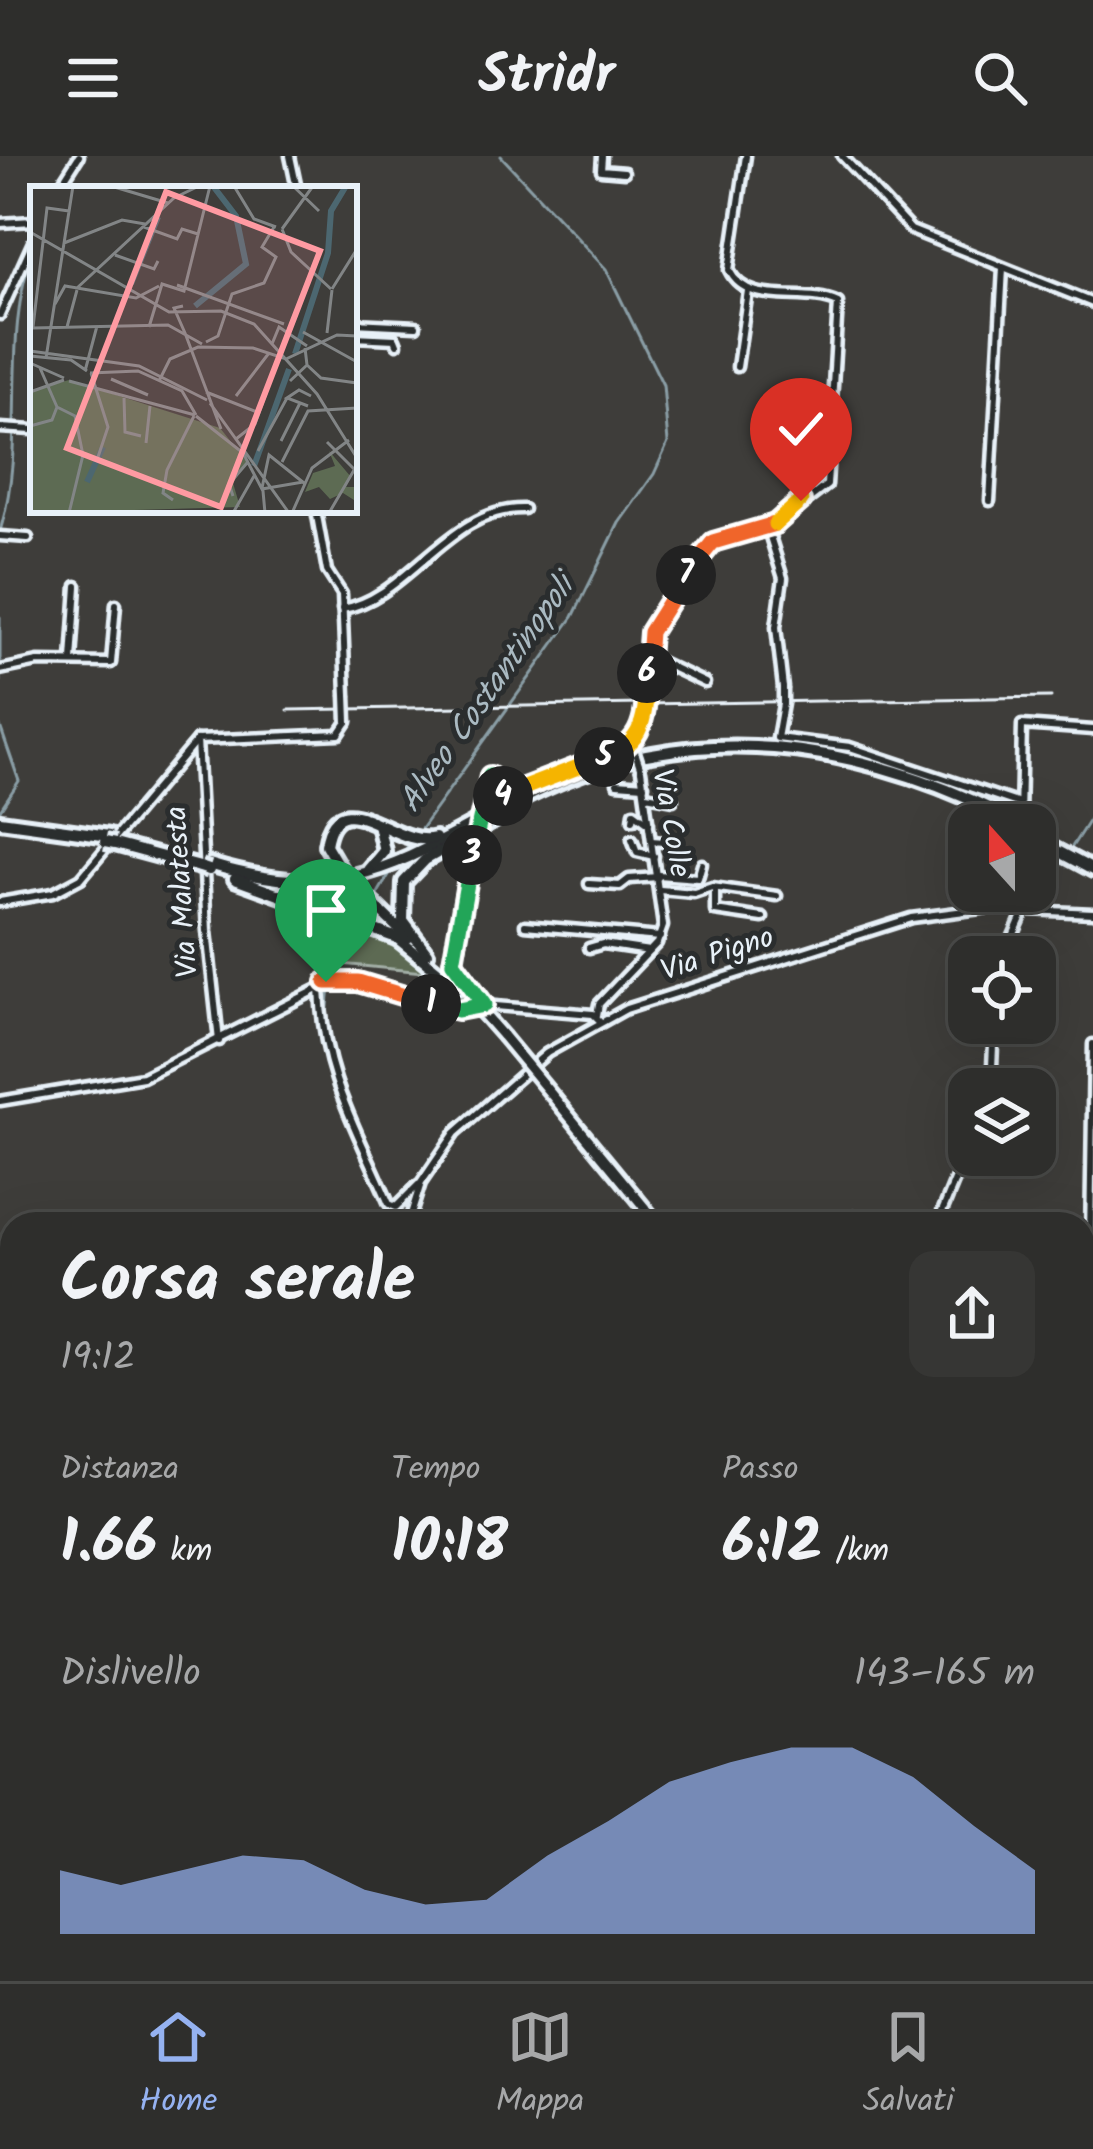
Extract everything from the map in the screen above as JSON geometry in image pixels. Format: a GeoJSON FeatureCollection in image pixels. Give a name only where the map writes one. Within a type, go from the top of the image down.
{"type":"FeatureCollection","features":[{"type":"Feature","properties":{"kind":"highway"},"geometry":{"type":"LineString","coordinates":[[457,987],[343,874],[327,851],[328,831],[351,814],[376,821],[412,841],[613,770],[682,757],[759,753],[881,770],[971,804]]}},
{"type":"Feature","properties":{"kind":"highway"},"geometry":{"type":"LineString","coordinates":[[0,823],[112,840],[204,866],[305,884],[389,870],[488,815]]}},
{"type":"Feature","properties":{"kind":"highway"},"geometry":{"type":"LineString","coordinates":[[235,879],[305,891],[389,870],[488,815]]}},
{"type":"Feature","properties":{"kind":"highway"},"geometry":{"type":"LineString","coordinates":[[457,987],[406,928],[402,889],[424,860],[488,815]]}},
{"type":"Feature","properties":{"kind":"highway"},"geometry":{"type":"LineString","coordinates":[[305,884],[362,873],[377,863],[385,845],[376,821]]}},
{"type":"Feature","properties":{"kind":"highway"},"geometry":{"type":"LineString","coordinates":[[1056,847],[1093,867]]}},
{"type":"Feature","properties":{"kind":"highway"},"geometry":{"type":"LineString","coordinates":[[204,866],[406,943],[457,987]]}},
{"type":"Feature","properties":{"kind":"main road"},"geometry":{"type":"LineString","coordinates":[[457,987],[478,1005],[648,1212]]}},
{"type":"Feature","properties":{"kind":"street"},"geometry":{"type":"LineString","coordinates":[[60,186],[79,156]]}},
{"type":"Feature","properties":{"kind":"street"},"geometry":{"type":"LineString","coordinates":[[290,156],[295,186]]}},
{"type":"Feature","properties":{"kind":"street"},"geometry":{"type":"LineString","coordinates":[[602,156],[601,170],[624,172]]}},
{"type":"Feature","properties":{"kind":"street"},"geometry":{"type":"LineString","coordinates":[[737,367],[748,291],[729,270],[746,156]]}},
{"type":"Feature","properties":{"kind":"street"},"geometry":{"type":"LineString","coordinates":[[842,156],[911,230],[1093,303]]}},
{"type":"Feature","properties":{"kind":"street"},"geometry":{"type":"LineString","coordinates":[[0,223],[30,221]]}},
{"type":"Feature","properties":{"kind":"street"},"geometry":{"type":"LineString","coordinates":[[0,315],[30,249]]}},
{"type":"Feature","properties":{"kind":"street"},"geometry":{"type":"LineString","coordinates":[[990,501],[1003,268]]}},
{"type":"Feature","properties":{"kind":"street","name":"Via Colle"},"geometry":{"type":"LineString","coordinates":[[660,937],[660,890],[634,737],[646,722],[652,628],[706,549],[716,541],[768,530],[826,485],[838,304],[748,291]]}},
{"type":"Feature","properties":{"kind":"street"},"geometry":{"type":"LineString","coordinates":[[357,323],[416,326]]}},
{"type":"Feature","properties":{"kind":"street"},"geometry":{"type":"LineString","coordinates":[[357,337],[395,339],[397,344]]}},
{"type":"Feature","properties":{"kind":"street"},"geometry":{"type":"LineString","coordinates":[[0,428],[30,430]]}},
{"type":"Feature","properties":{"kind":"street"},"geometry":{"type":"LineString","coordinates":[[342,610],[372,604],[441,543],[502,510],[524,509]]}},
{"type":"Feature","properties":{"kind":"street"},"geometry":{"type":"LineString","coordinates":[[197,740],[344,733],[341,591],[327,571],[317,513]]}},
{"type":"Feature","properties":{"kind":"street"},"geometry":{"type":"LineString","coordinates":[[768,530],[783,571],[776,627],[783,704],[777,738],[875,754],[1019,804],[1022,724],[1093,730]]}},
{"type":"Feature","properties":{"kind":"street"},"geometry":{"type":"LineString","coordinates":[[0,536],[28,538]]}},
{"type":"Feature","properties":{"kind":"street"},"geometry":{"type":"LineString","coordinates":[[72,662],[76,586]]}},
{"type":"Feature","properties":{"kind":"street"},"geometry":{"type":"LineString","coordinates":[[0,670],[112,662],[116,604]]}},
{"type":"Feature","properties":{"kind":"street"},"geometry":{"type":"LineString","coordinates":[[648,656],[705,682]]}},
{"type":"Feature","properties":{"kind":"street"},"geometry":{"type":"LineString","coordinates":[[478,1005],[452,960],[473,850],[488,815],[490,776],[494,793],[504,795],[623,752],[646,722]]}},
{"type":"Feature","properties":{"kind":"street","name":"Via Malatesta"},"geometry":{"type":"LineString","coordinates":[[0,902],[53,892],[81,878],[197,740]]}},
{"type":"Feature","properties":{"kind":"street","name":"Via Malatesta"},"geometry":{"type":"LineString","coordinates":[[197,740],[207,931],[219,1041]]}},
{"type":"Feature","properties":{"kind":"street"},"geometry":{"type":"LineString","coordinates":[[617,783],[644,785]]}},
{"type":"Feature","properties":{"kind":"street"},"geometry":{"type":"LineString","coordinates":[[646,795],[673,800]]}},
{"type":"Feature","properties":{"kind":"street"},"geometry":{"type":"LineString","coordinates":[[633,820],[634,812],[649,824]]}},
{"type":"Feature","properties":{"kind":"street"},"geometry":{"type":"LineString","coordinates":[[632,839],[637,852],[654,856]]}},
{"type":"Feature","properties":{"kind":"street"},"geometry":{"type":"LineString","coordinates":[[651,841],[665,842]]}},
{"type":"Feature","properties":{"kind":"street"},"geometry":{"type":"LineString","coordinates":[[589,884],[617,886],[629,879],[658,876],[698,878],[702,864]]}},
{"type":"Feature","properties":{"kind":"street"},"geometry":{"type":"LineString","coordinates":[[715,888],[715,911],[763,918]]}},
{"type":"Feature","properties":{"kind":"street"},"geometry":{"type":"LineString","coordinates":[[660,890],[694,893],[715,888],[777,896]]}},
{"type":"Feature","properties":{"kind":"street","name":"Via Pigno"},"geometry":{"type":"LineString","coordinates":[[1056,911],[1093,913]]}},
{"type":"Feature","properties":{"kind":"street","name":"Via Pigno"},"geometry":{"type":"LineString","coordinates":[[412,1212],[421,1183],[442,1148],[547,1053],[598,1018],[890,923],[984,912]]}},
{"type":"Feature","properties":{"kind":"street"},"geometry":{"type":"LineString","coordinates":[[525,925],[660,937]]}},
{"type":"Feature","properties":{"kind":"street"},"geometry":{"type":"LineString","coordinates":[[0,1101],[57,1087],[137,1079],[333,980],[458,1010],[478,1005],[598,1018],[599,1004],[660,937]]}},
{"type":"Feature","properties":{"kind":"street"},"geometry":{"type":"LineString","coordinates":[[589,948],[604,944],[649,951]]}},
{"type":"Feature","properties":{"kind":"street","name":"Via Pigno"},"geometry":{"type":"LineString","coordinates":[[320,989],[323,1039],[335,1088],[389,1204],[394,1209],[421,1183]]}},
{"type":"Feature","properties":{"kind":"street"},"geometry":{"type":"LineString","coordinates":[[1090,1212],[1093,1044]]}},
{"type":"Feature","properties":{"kind":"street"},"geometry":{"type":"LineString","coordinates":[[942,1212],[957,1176]]}},
{"type":"Feature","properties":{"kind":"green space"},"geometry":{"type":"Polygon","coordinates":[[[360,928],[423,963],[472,1005],[442,1005],[445,993],[423,972],[341,964],[360,928]]]}},
{"type":"Feature","properties":{"kind":"waterway","name":"Alveo Costantinopoli"},"geometry":{"type":"LineString","coordinates":[[418,833],[573,617],[619,523],[654,474],[668,443],[663,385],[606,269],[501,156]]}},
{"type":"Feature","properties":{"kind":"waterway"},"geometry":{"type":"LineString","coordinates":[[0,531],[12,461],[18,320],[30,261]]}},
{"type":"Feature","properties":{"kind":"waterway"},"geometry":{"type":"LineString","coordinates":[[0,617],[0,696]]}},
{"type":"Feature","properties":{"kind":"waterway"},"geometry":{"type":"LineString","coordinates":[[0,726],[19,781],[0,810]]}},
{"type":"Feature","properties":{"kind":"waterway"},"geometry":{"type":"LineString","coordinates":[[1068,853],[1093,814]]}},
{"type":"Feature","properties":{"kind":"waterway","name":"Alveo Costantinopoli"},"geometry":{"type":"LineString","coordinates":[[400,857],[412,841]]}},
{"type":"Feature","properties":{"kind":"waterway"},"geometry":{"type":"LineString","coordinates":[[1056,872],[1063,861]]}},
{"type":"Feature","properties":{"kind":"waterway","name":"Alveo Costantinopoli"},"geometry":{"type":"LineString","coordinates":[[375,898],[395,865]]}},
{"type":"Feature","properties":{"kind":"waterway"},"geometry":{"type":"LineString","coordinates":[[1009,936],[1014,926]]}},
{"type":"Feature","properties":{"kind":"waterway","name":"Alveo Costantinopoli"},"geometry":{"type":"LineString","coordinates":[[333,978],[358,927]]}},
{"type":"Feature","properties":{"kind":"waterway","name":"Alveo Costantinopoli"},"geometry":{"type":"LineString","coordinates":[[326,1025],[330,987]]}},
{"type":"Feature","properties":{"kind":"waterway","name":"Alveo Costantinopoli"},"geometry":{"type":"LineString","coordinates":[[354,1119],[393,1212]]}},
{"type":"Feature","properties":{"kind":"railway"},"geometry":{"type":"LineString","coordinates":[[288,710],[1051,697]]}},
{"type":"Feature","properties":{"kind":"route"},"geometry":{"type":"LineString","coordinates":[[326,982],[358,982],[405,999],[458,1010],[484,1005],[468,976],[453,962],[463,893],[490,776],[500,796],[623,752],[647,718],[650,632],[685,576],[713,542],[768,530],[801,501]]}}]}
